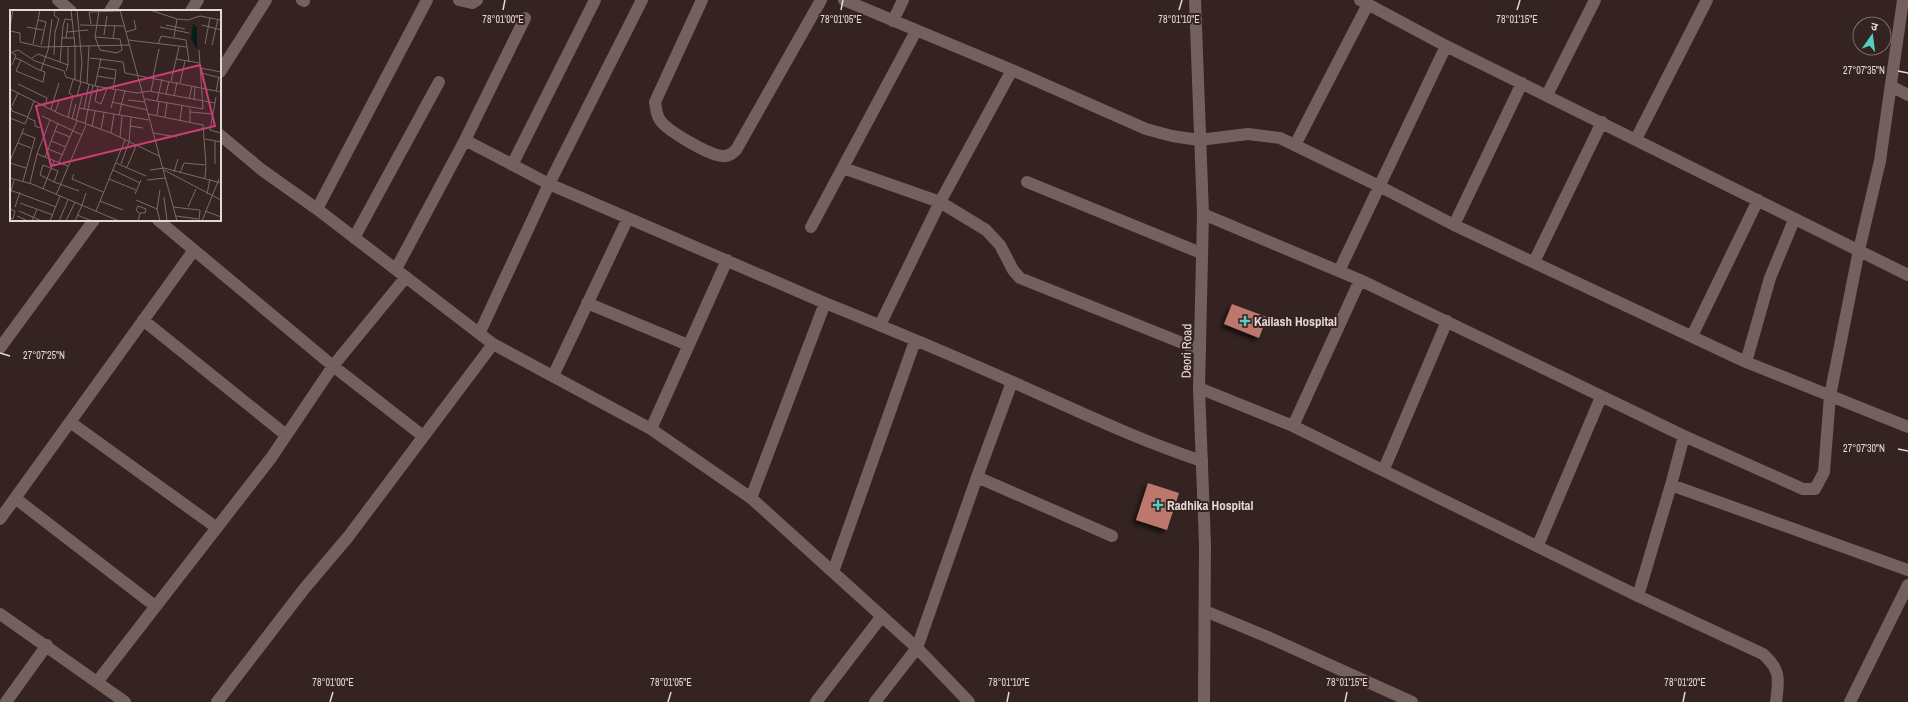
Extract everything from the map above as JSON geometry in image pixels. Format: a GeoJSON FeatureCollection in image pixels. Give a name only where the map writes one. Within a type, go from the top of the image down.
{"type":"FeatureCollection","features":[{"type":"Feature","properties":{"kind":"street"},"geometry":{"type":"LineString","coordinates":[[58,0],[70,10]]}},
{"type":"Feature","properties":{"kind":"street"},"geometry":{"type":"LineString","coordinates":[[111,10],[117,0]]}},
{"type":"Feature","properties":{"kind":"street"},"geometry":{"type":"LineString","coordinates":[[192,10],[198,0]]}},
{"type":"Feature","properties":{"kind":"street"},"geometry":{"type":"LineString","coordinates":[[221,70],[266,0]]}},
{"type":"Feature","properties":{"kind":"street"},"geometry":{"type":"LineString","coordinates":[[317,209],[427,0]]}},
{"type":"Feature","properties":{"kind":"street"},"geometry":{"type":"LineString","coordinates":[[459,0],[472,3],[477,0]]}},
{"type":"Feature","properties":{"kind":"street"},"geometry":{"type":"LineString","coordinates":[[512,165],[595,0]]}},
{"type":"Feature","properties":{"kind":"street"},"geometry":{"type":"LineString","coordinates":[[480,332],[549,184],[642,0]]}},
{"type":"Feature","properties":{"kind":"street"},"geometry":{"type":"LineString","coordinates":[[702,0],[655,102],[656,112],[660,121],[676,133],[710,153],[724,156],[730,155],[736,150],[821,0]]}},
{"type":"Feature","properties":{"kind":"street"},"geometry":{"type":"LineString","coordinates":[[844,0],[1012,70],[1146,129],[1172,136],[1199,140],[1248,134],[1280,138],[1379,186],[1454,225],[1746,362],[1908,427]]}},
{"type":"Feature","properties":{"kind":"street"},"geometry":{"type":"LineString","coordinates":[[893,21],[903,0]]}},
{"type":"Feature","properties":{"kind":"street","name":"Deori Road"},"geometry":{"type":"LineString","coordinates":[[1195,0],[1202,214],[1199,388],[1205,544],[1204,702]]}},
{"type":"Feature","properties":{"kind":"street"},"geometry":{"type":"LineString","coordinates":[[1546,94],[1595,0]]}},
{"type":"Feature","properties":{"kind":"street"},"geometry":{"type":"LineString","coordinates":[[1636,139],[1707,0]]}},
{"type":"Feature","properties":{"kind":"street"},"geometry":{"type":"LineString","coordinates":[[1202,214],[1360,280],[1684,436],[1803,489],[1815,489],[1824,472],[1830,396],[1858,250],[1880,161],[1891,86],[1903,36],[1903,0]]}},
{"type":"Feature","properties":{"kind":"street"},"geometry":{"type":"LineString","coordinates":[[1295,145],[1364,2],[1446,46],[1546,94],[1758,200],[1794,220],[1908,275]]}},
{"type":"Feature","properties":{"kind":"street"},"geometry":{"type":"LineString","coordinates":[[396,269],[465,140],[525,18]]}},
{"type":"Feature","properties":{"kind":"street"},"geometry":{"type":"LineString","coordinates":[[811,227],[916,31]]}},
{"type":"Feature","properties":{"kind":"street"},"geometry":{"type":"LineString","coordinates":[[1339,271],[1446,46]]}},
{"type":"Feature","properties":{"kind":"street"},"geometry":{"type":"LineString","coordinates":[[880,325],[940,202],[1012,70]]}},
{"type":"Feature","properties":{"kind":"street"},"geometry":{"type":"LineString","coordinates":[[354,238],[439,82]]}},
{"type":"Feature","properties":{"kind":"street"},"geometry":{"type":"LineString","coordinates":[[1454,225],[1522,83]]}},
{"type":"Feature","properties":{"kind":"street"},"geometry":{"type":"LineString","coordinates":[[1891,86],[1908,95]]}},
{"type":"Feature","properties":{"kind":"street"},"geometry":{"type":"LineString","coordinates":[[1534,262],[1602,122]]}},
{"type":"Feature","properties":{"kind":"street"},"geometry":{"type":"LineString","coordinates":[[221,136],[262,170],[317,209],[480,332],[493,344],[650,429],[750,498],[917,648],[969,702]]}},
{"type":"Feature","properties":{"kind":"street"},"geometry":{"type":"LineString","coordinates":[[465,140],[549,184],[825,303],[880,325],[1157,446],[1202,461]]}},
{"type":"Feature","properties":{"kind":"street"},"geometry":{"type":"LineString","coordinates":[[843,168],[940,202],[986,230],[994,236],[1012,270],[1020,278],[1200,350]]}},
{"type":"Feature","properties":{"kind":"street"},"geometry":{"type":"LineString","coordinates":[[1027,182],[1201,252]]}},
{"type":"Feature","properties":{"kind":"street"},"geometry":{"type":"LineString","coordinates":[[1692,336],[1758,200]]}},
{"type":"Feature","properties":{"kind":"street"},"geometry":{"type":"LineString","coordinates":[[553,376],[628,218]]}},
{"type":"Feature","properties":{"kind":"street"},"geometry":{"type":"LineString","coordinates":[[1746,362],[1770,278],[1794,220]]}},
{"type":"Feature","properties":{"kind":"street"},"geometry":{"type":"LineString","coordinates":[[0,348],[93,221]]}},
{"type":"Feature","properties":{"kind":"street"},"geometry":{"type":"LineString","coordinates":[[159,221],[333,366],[423,436]]}},
{"type":"Feature","properties":{"kind":"street"},"geometry":{"type":"LineString","coordinates":[[0,519],[194,250]]}},
{"type":"Feature","properties":{"kind":"street"},"geometry":{"type":"LineString","coordinates":[[650,429],[727,260]]}},
{"type":"Feature","properties":{"kind":"street"},"geometry":{"type":"LineString","coordinates":[[96,682],[271,458],[333,366],[406,277]]}},
{"type":"Feature","properties":{"kind":"street"},"geometry":{"type":"LineString","coordinates":[[1293,426],[1360,280]]}},
{"type":"Feature","properties":{"kind":"street"},"geometry":{"type":"LineString","coordinates":[[588,303],[688,345]]}},
{"type":"Feature","properties":{"kind":"street"},"geometry":{"type":"LineString","coordinates":[[750,498],[825,303]]}},
{"type":"Feature","properties":{"kind":"street"},"geometry":{"type":"LineString","coordinates":[[143,320],[286,435]]}},
{"type":"Feature","properties":{"kind":"street"},"geometry":{"type":"LineString","coordinates":[[1384,469],[1446,321]]}},
{"type":"Feature","properties":{"kind":"street"},"geometry":{"type":"LineString","coordinates":[[833,572],[915,341]]}},
{"type":"Feature","properties":{"kind":"street"},"geometry":{"type":"LineString","coordinates":[[217,702],[304,589],[348,537],[493,344]]}},
{"type":"Feature","properties":{"kind":"street"},"geometry":{"type":"LineString","coordinates":[[875,702],[917,648],[1012,382]]}},
{"type":"Feature","properties":{"kind":"street"},"geometry":{"type":"LineString","coordinates":[[1199,388],[1293,426],[1384,469],[1638,596],[1763,654],[1776,667],[1778,689],[1776,702]]}},
{"type":"Feature","properties":{"kind":"street"},"geometry":{"type":"LineString","coordinates":[[1538,545],[1601,397]]}},
{"type":"Feature","properties":{"kind":"street"},"geometry":{"type":"LineString","coordinates":[[70,422],[216,528]]}},
{"type":"Feature","properties":{"kind":"street"},"geometry":{"type":"LineString","coordinates":[[1638,596],[1684,436]]}},
{"type":"Feature","properties":{"kind":"street"},"geometry":{"type":"LineString","coordinates":[[977,477],[1112,536]]}},
{"type":"Feature","properties":{"kind":"street"},"geometry":{"type":"LineString","coordinates":[[1671,484],[1908,570]]}},
{"type":"Feature","properties":{"kind":"street"},"geometry":{"type":"LineString","coordinates":[[15,498],[155,606]]}},
{"type":"Feature","properties":{"kind":"street"},"geometry":{"type":"LineString","coordinates":[[1850,702],[1908,585]]}},
{"type":"Feature","properties":{"kind":"street"},"geometry":{"type":"LineString","coordinates":[[1205,611],[1270,638],[1412,702]]}},
{"type":"Feature","properties":{"kind":"street"},"geometry":{"type":"LineString","coordinates":[[0,614],[47,645],[125,702]]}},
{"type":"Feature","properties":{"kind":"street"},"geometry":{"type":"LineString","coordinates":[[816,702],[882,616]]}},
{"type":"Feature","properties":{"kind":"street"},"geometry":{"type":"LineString","coordinates":[[6,702],[47,645]]}},
{"type":"Feature","properties":{"kind":"building"},"geometry":{"type":"Polygon","coordinates":[[[1232,304],[1267,317],[1259,338],[1224,324],[1232,304]]]}},
{"type":"Feature","properties":{"kind":"building"},"geometry":{"type":"Polygon","coordinates":[[[1148,483],[1179,493],[1167,530],[1136,520],[1148,483]]]}},
{"type":"Feature","properties":{"kind":"place","name":"Kailash Hospital"},"geometry":{"type":"Point","coordinates":[1245,321]}},
{"type":"Feature","properties":{"kind":"place","name":"Radhika Hospital"},"geometry":{"type":"Point","coordinates":[1158,505]}}]}
